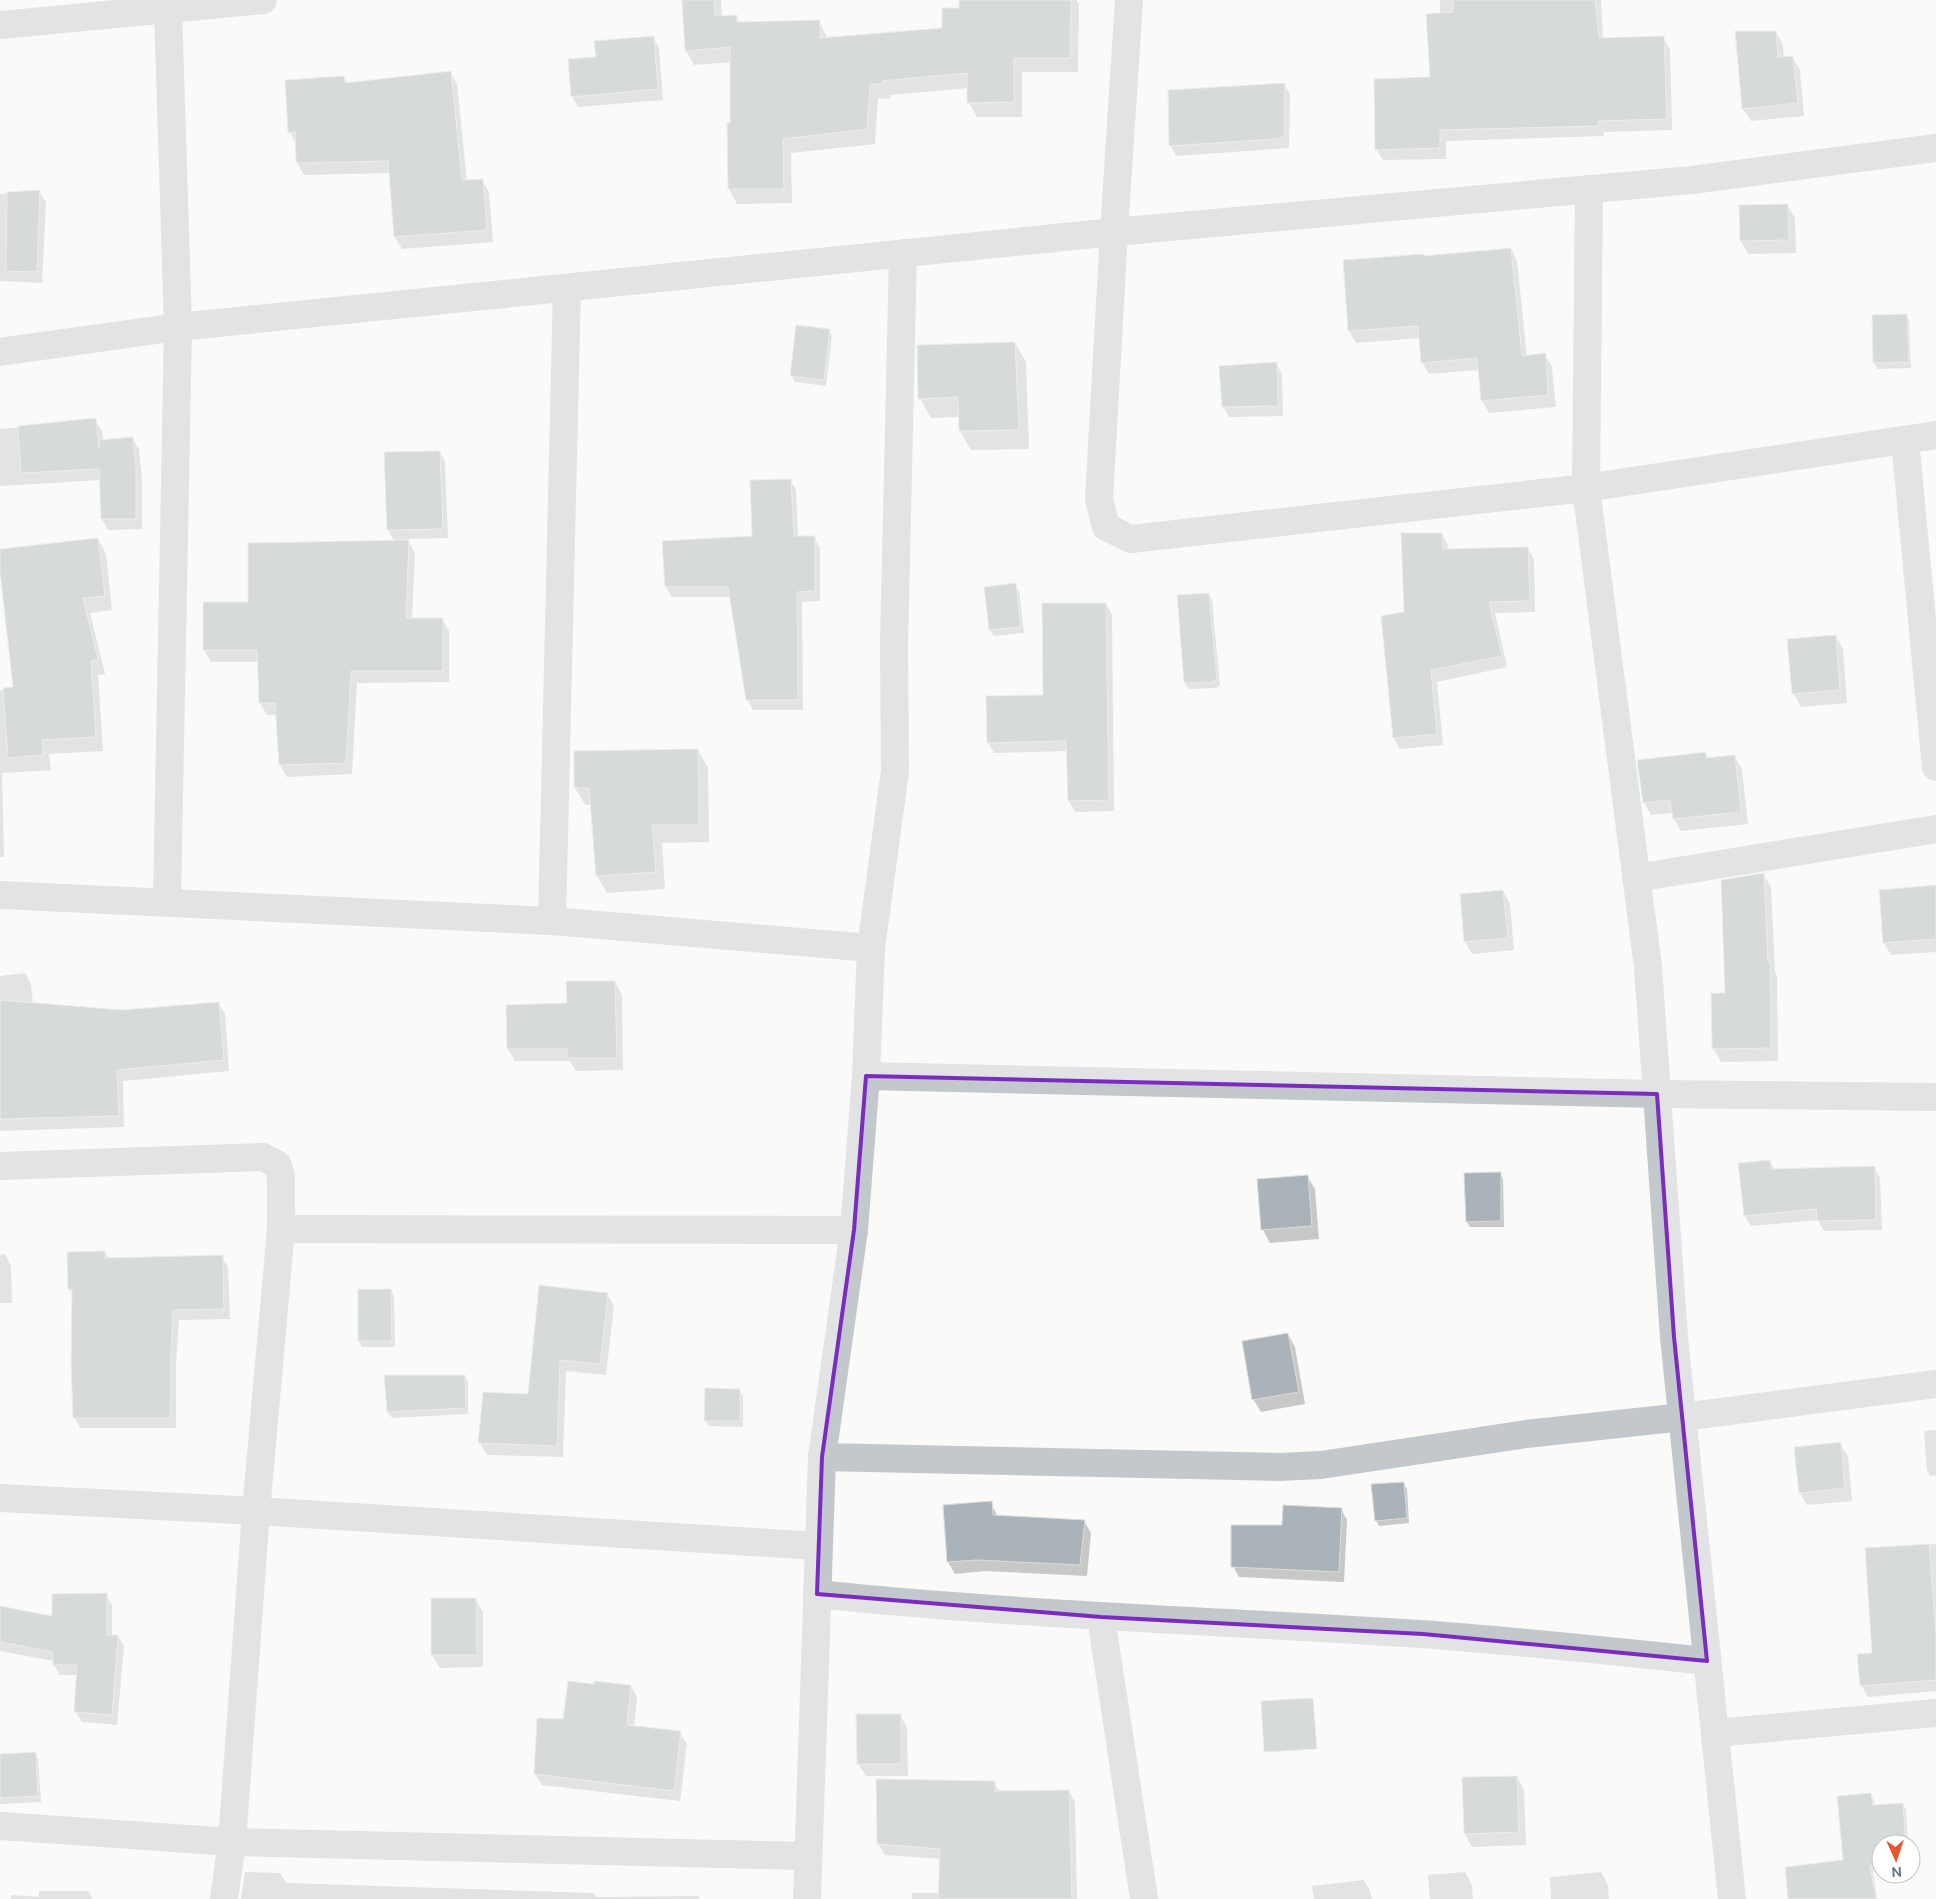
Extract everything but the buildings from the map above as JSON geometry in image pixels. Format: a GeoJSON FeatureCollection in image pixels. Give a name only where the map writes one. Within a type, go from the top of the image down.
{"type":"FeatureCollection","features":[{"type":"Feature","properties":{"kind":"street"},"geometry":{"type":"LineString","coordinates":[[0,25],[250,0]]}},
{"type":"Feature","properties":{"kind":"street"},"geometry":{"type":"LineString","coordinates":[[1129,0],[1099,499],[1106,527],[1131,538],[1586,488],[1936,435]]}},
{"type":"Feature","properties":{"kind":"street"},"geometry":{"type":"LineString","coordinates":[[167,901],[178,327],[168,9]]}},
{"type":"Feature","properties":{"kind":"street"},"geometry":{"type":"LineString","coordinates":[[0,352],[178,327],[903,253],[1692,180],[1936,148]]}},
{"type":"Feature","properties":{"kind":"street"},"geometry":{"type":"LineString","coordinates":[[1589,189],[1586,488],[1648,967],[1674,1337],[1732,1899]]}},
{"type":"Feature","properties":{"kind":"street"},"geometry":{"type":"LineString","coordinates":[[807,1899],[822,1457],[854,1230],[866,1076],[871,948],[895,771],[894,644],[903,253]]}},
{"type":"Feature","properties":{"kind":"street"},"geometry":{"type":"LineString","coordinates":[[552,921],[567,288]]}},
{"type":"Feature","properties":{"kind":"street"},"geometry":{"type":"LineString","coordinates":[[1905,440],[1936,768]]}},
{"type":"Feature","properties":{"kind":"street"},"geometry":{"type":"LineString","coordinates":[[1636,878],[1936,829]]}},
{"type":"Feature","properties":{"kind":"street"},"geometry":{"type":"LineString","coordinates":[[0,895],[167,901],[552,921],[871,948]]}},
{"type":"Feature","properties":{"kind":"street"},"geometry":{"type":"LineString","coordinates":[[866,1076],[1657,1094],[1936,1097]]}},
{"type":"Feature","properties":{"kind":"street"},"geometry":{"type":"LineString","coordinates":[[0,1166],[264,1157],[277,1164],[281,1176],[281,1229],[256,1512],[232,1842],[224,1899]]}},
{"type":"Feature","properties":{"kind":"street"},"geometry":{"type":"LineString","coordinates":[[281,1229],[854,1230]]}},
{"type":"Feature","properties":{"kind":"street"},"geometry":{"type":"LineString","coordinates":[[822,1457],[1279,1467],[1321,1465],[1526,1434],[1683,1417],[1936,1384]]}},
{"type":"Feature","properties":{"kind":"street"},"geometry":{"type":"LineString","coordinates":[[0,1498],[818,1546]]}},
{"type":"Feature","properties":{"kind":"street"},"geometry":{"type":"LineString","coordinates":[[817,1594],[918,1605],[1423,1634],[1609,1650],[1708,1661]]}},
{"type":"Feature","properties":{"kind":"street"},"geometry":{"type":"LineString","coordinates":[[1101,1617],[1144,1899]]}},
{"type":"Feature","properties":{"kind":"street"},"geometry":{"type":"LineString","coordinates":[[1715,1733],[1936,1713]]}},
{"type":"Feature","properties":{"kind":"street"},"geometry":{"type":"LineString","coordinates":[[0,1826],[232,1842],[808,1856]]}},
{"type":"Feature","properties":{"kind":"highlighted area"},"geometry":{"type":"Polygon","coordinates":[[[866,1076],[1657,1094],[1674,1337],[1707,1661],[1423,1634],[1101,1617],[817,1594],[822,1457],[854,1230],[866,1076]]]}}]}
